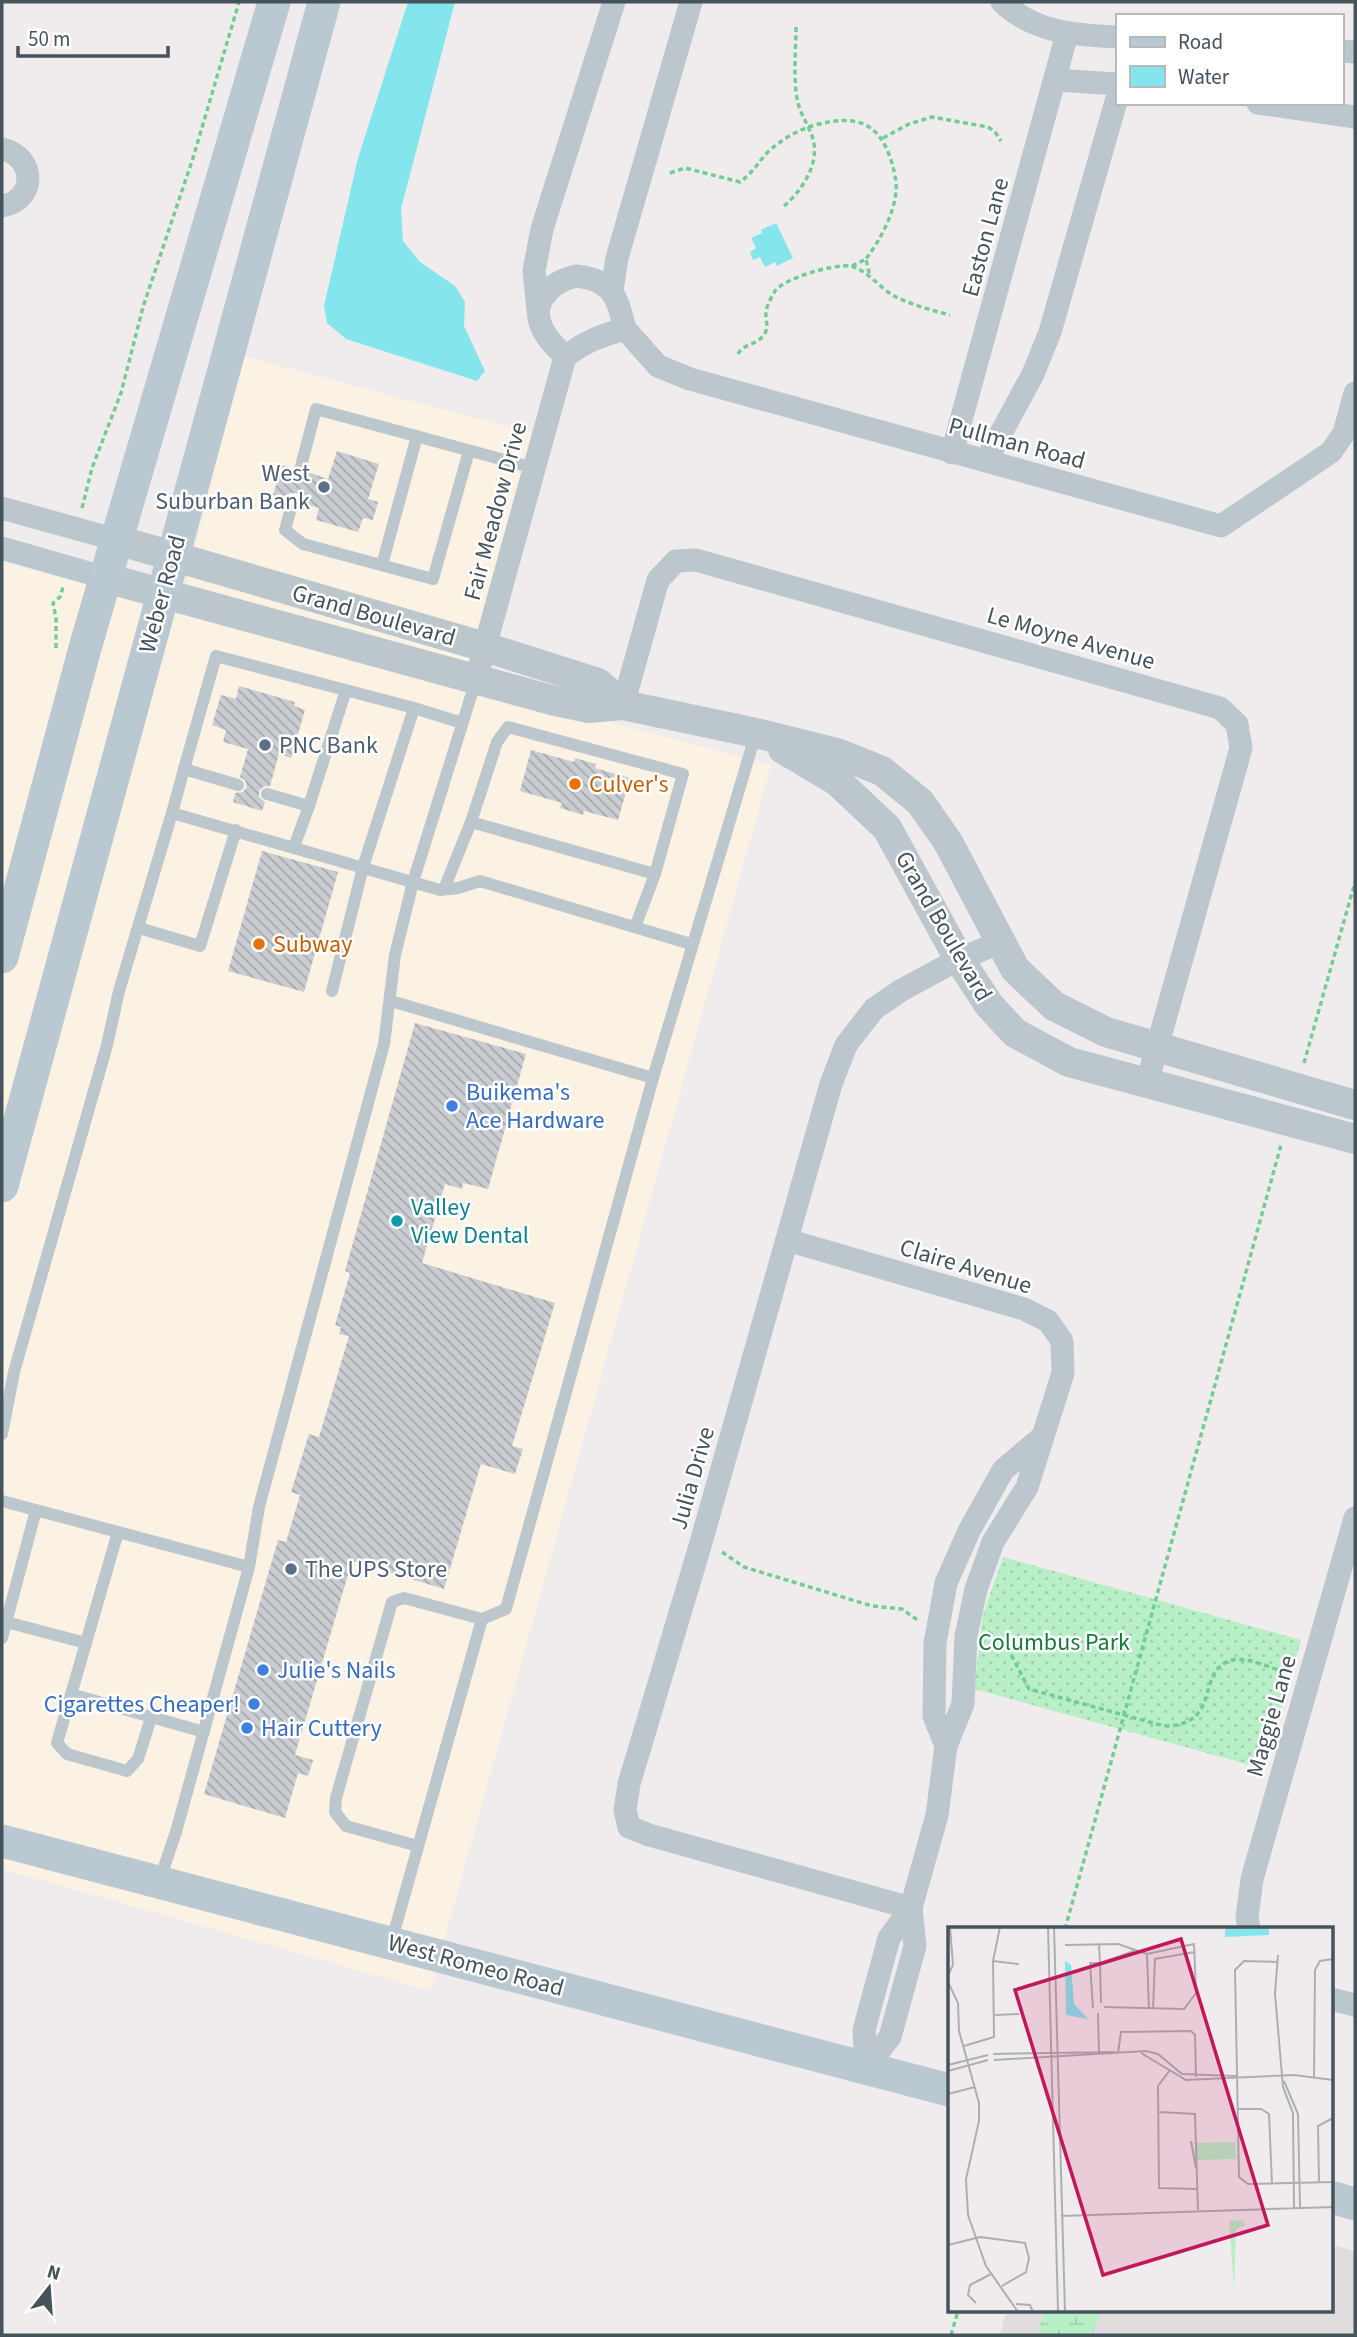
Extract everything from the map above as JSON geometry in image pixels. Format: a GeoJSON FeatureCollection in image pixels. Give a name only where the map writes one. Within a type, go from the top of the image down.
{"type":"FeatureCollection","features":[{"type":"Feature","properties":{"kind":"main road"},"geometry":{"type":"LineString","coordinates":[[2,957],[106,578],[274,2]]}},
{"type":"Feature","properties":{"kind":"main road","name":"Weber Road"},"geometry":{"type":"LineString","coordinates":[[2,1186],[324,2]]}},
{"type":"Feature","properties":{"kind":"main road","name":"West Romeo Road"},"geometry":{"type":"LineString","coordinates":[[2,1841],[948,2090]]}},
{"type":"Feature","properties":{"kind":"main road"},"geometry":{"type":"LineString","coordinates":[[1332,2197],[1355,2204]]}},
{"type":"Feature","properties":{"kind":"street"},"geometry":{"type":"LineString","coordinates":[[538,309],[543,296],[563,279],[576,276],[589,278],[601,282],[612,291],[619,303],[625,329],[589,340],[565,357],[546,335],[538,309],[534,271],[542,229],[614,2]]}},
{"type":"Feature","properties":{"kind":"street"},"geometry":{"type":"LineString","coordinates":[[612,291],[617,258],[691,2]]}},
{"type":"Feature","properties":{"kind":"street"},"geometry":{"type":"LineString","coordinates":[[1002,2],[1030,20],[1067,34],[1116,37]]}},
{"type":"Feature","properties":{"kind":"street","name":"Easton Lane"},"geometry":{"type":"LineString","coordinates":[[952,453],[1067,34]]}},
{"type":"Feature","properties":{"kind":"street"},"geometry":{"type":"LineString","coordinates":[[1055,80],[1116,84]]}},
{"type":"Feature","properties":{"kind":"street"},"geometry":{"type":"LineString","coordinates":[[986,461],[1032,374],[1050,332],[1116,101]]}},
{"type":"Feature","properties":{"kind":"street"},"geometry":{"type":"LineString","coordinates":[[1272,105],[1355,117]]}},
{"type":"Feature","properties":{"kind":"street"},"geometry":{"type":"LineString","coordinates":[[2,149],[20,158],[28,179],[26,190],[19,198],[2,206]]}},
{"type":"Feature","properties":{"kind":"street","name":"Pullman Road"},"geometry":{"type":"LineString","coordinates":[[625,329],[658,366],[690,379],[1221,526],[1331,452],[1344,433],[1355,393]]}},
{"type":"Feature","properties":{"kind":"street","name":"Fair Meadow Drive"},"geometry":{"type":"LineString","coordinates":[[476,679],[565,357]]}},
{"type":"Feature","properties":{"kind":"street"},"geometry":{"type":"LineString","coordinates":[[2,508],[117,540]]}},
{"type":"Feature","properties":{"kind":"street","name":"Grand Boulevard"},"geometry":{"type":"LineString","coordinates":[[117,540],[485,647],[598,683],[623,705]]}},
{"type":"Feature","properties":{"kind":"street"},"geometry":{"type":"LineString","coordinates":[[2,548],[106,578]]}},
{"type":"Feature","properties":{"kind":"street","name":"Le Moyne Avenue"},"geometry":{"type":"LineString","coordinates":[[623,705],[658,580],[676,561],[696,560],[1220,708],[1237,724],[1241,748],[1146,1083]]}},
{"type":"Feature","properties":{"kind":"street","name":"Grand Boulevard"},"geometry":{"type":"LineString","coordinates":[[106,578],[555,701],[589,708],[623,705],[756,733],[837,753],[883,771],[920,802],[948,842],[1016,969],[1054,1006],[1106,1032],[1355,1105]]}},
{"type":"Feature","properties":{"kind":"street","name":"Grand Boulevard"},"geometry":{"type":"LineString","coordinates":[[756,733],[837,781],[887,828],[959,959],[989,1005],[1014,1033],[1069,1062],[1355,1139]]}},
{"type":"Feature","properties":{"kind":"street","name":"Julia Drive"},"geometry":{"type":"LineString","coordinates":[[911,1908],[649,1835],[629,1827],[625,1810],[629,1784],[701,1546],[831,1084],[846,1045],[874,1009],[900,991],[959,959],[1001,942]]}},
{"type":"Feature","properties":{"kind":"street","name":"Claire Avenue"},"geometry":{"type":"LineString","coordinates":[[787,1240],[1024,1309],[1048,1321],[1062,1341],[1063,1373],[1027,1487],[993,1542],[976,1589],[968,1626],[963,1704],[946,1746],[937,1815],[911,1908],[915,1946],[890,2037],[866,2067]]}},
{"type":"Feature","properties":{"kind":"street","name":"Claire Avenue"},"geometry":{"type":"LineString","coordinates":[[946,1746],[934,1716],[935,1643],[946,1583],[969,1531],[1003,1470],[1041,1438]]}},
{"type":"Feature","properties":{"kind":"street","name":"Maggie Lane"},"geometry":{"type":"LineString","coordinates":[[1249,1927],[1247,1917],[1252,1878],[1355,1518]]}},
{"type":"Feature","properties":{"kind":"street"},"geometry":{"type":"LineString","coordinates":[[1332,1998],[1355,2005]]}},
{"type":"Feature","properties":{"kind":"lane"},"geometry":{"type":"LineString","coordinates":[[300,470],[316,409],[534,468]]}},
{"type":"Feature","properties":{"kind":"lane"},"geometry":{"type":"LineString","coordinates":[[382,565],[417,436]]}},
{"type":"Feature","properties":{"kind":"lane"},"geometry":{"type":"LineString","coordinates":[[293,500],[285,530],[303,544],[433,579],[469,451]]}},
{"type":"Feature","properties":{"kind":"lane"},"geometry":{"type":"LineString","coordinates":[[2,1434],[14,1372],[107,1045],[119,991],[173,813],[216,656],[462,723]]}},
{"type":"Feature","properties":{"kind":"lane"},"geometry":{"type":"LineString","coordinates":[[159,1882],[176,1832],[249,1567],[259,1507],[384,1044],[396,955],[413,882],[476,679]]}},
{"type":"Feature","properties":{"kind":"lane"},"geometry":{"type":"LineString","coordinates":[[294,847],[346,690]]}},
{"type":"Feature","properties":{"kind":"lane"},"geometry":{"type":"LineString","coordinates":[[332,991],[363,867],[414,708]]}},
{"type":"Feature","properties":{"kind":"lane"},"geometry":{"type":"LineString","coordinates":[[444,889],[471,822],[497,742],[508,727],[683,774],[656,874],[635,927]]}},
{"type":"Feature","properties":{"kind":"lane"},"geometry":{"type":"LineString","coordinates":[[418,1846],[346,1826],[335,1812],[335,1798],[392,1602],[404,1598],[482,1619],[506,1609],[691,944],[756,733]]}},
{"type":"Feature","properties":{"kind":"lane"},"geometry":{"type":"LineString","coordinates":[[184,769],[238,785]]}},
{"type":"Feature","properties":{"kind":"lane"},"geometry":{"type":"LineString","coordinates":[[267,794],[309,806]]}},
{"type":"Feature","properties":{"kind":"lane"},"geometry":{"type":"LineString","coordinates":[[173,813],[444,889],[480,881],[691,944]]}},
{"type":"Feature","properties":{"kind":"lane"},"geometry":{"type":"LineString","coordinates":[[471,822],[656,874]]}},
{"type":"Feature","properties":{"kind":"lane"},"geometry":{"type":"LineString","coordinates":[[139,928],[200,946],[236,831]]}},
{"type":"Feature","properties":{"kind":"lane"},"geometry":{"type":"LineString","coordinates":[[391,1001],[653,1078]]}},
{"type":"Feature","properties":{"kind":"lane"},"geometry":{"type":"LineString","coordinates":[[2,1501],[249,1567]]}},
{"type":"Feature","properties":{"kind":"lane"},"geometry":{"type":"LineString","coordinates":[[2,1638],[37,1510]]}},
{"type":"Feature","properties":{"kind":"lane"},"geometry":{"type":"LineString","coordinates":[[118,1532],[57,1743],[67,1754],[127,1771],[138,1759],[151,1718]]}},
{"type":"Feature","properties":{"kind":"lane"},"geometry":{"type":"LineString","coordinates":[[391,1943],[482,1619]]}},
{"type":"Feature","properties":{"kind":"lane"},"geometry":{"type":"LineString","coordinates":[[6,1622],[86,1643]]}},
{"type":"Feature","properties":{"kind":"lane"},"geometry":{"type":"LineString","coordinates":[[71,1694],[204,1732]]}},
{"type":"Feature","properties":{"kind":"path"},"geometry":{"type":"LineString","coordinates":[[83,505],[92,468],[121,393],[143,307],[193,158],[239,2]]}},
{"type":"Feature","properties":{"kind":"path"},"geometry":{"type":"LineString","coordinates":[[783,206],[796,194],[810,172],[814,157],[813,141],[801,114],[796,94],[796,26]]}},
{"type":"Feature","properties":{"kind":"path"},"geometry":{"type":"LineString","coordinates":[[883,139],[909,124],[932,117],[988,127],[1001,141]]}},
{"type":"Feature","properties":{"kind":"path"},"geometry":{"type":"LineString","coordinates":[[670,173],[685,168],[740,182],[749,176],[774,147],[808,128],[837,121],[850,121],[875,130],[883,139],[895,178],[896,193],[880,238],[866,259],[850,266],[811,273],[784,283],[775,292],[766,312],[766,334],[740,349],[737,354]]}},
{"type":"Feature","properties":{"kind":"path"},"geometry":{"type":"LineString","coordinates":[[866,259],[870,277]]}},
{"type":"Feature","properties":{"kind":"path"},"geometry":{"type":"LineString","coordinates":[[850,266],[870,277],[891,295],[950,315]]}},
{"type":"Feature","properties":{"kind":"path"},"geometry":{"type":"LineString","coordinates":[[1297,1088],[1355,882]]}},
{"type":"Feature","properties":{"kind":"path"},"geometry":{"type":"LineString","coordinates":[[1066,1927],[1288,1121]]}},
{"type":"Feature","properties":{"kind":"path"},"geometry":{"type":"LineString","coordinates":[[722,1552],[744,1567],[873,1605],[902,1609],[919,1621],[938,1624]]}},
{"type":"Feature","properties":{"kind":"path"},"geometry":{"type":"LineString","coordinates":[[968,1626],[996,1635],[1005,1643],[1029,1689],[1164,1726],[1187,1723],[1195,1718],[1201,1710],[1213,1678],[1225,1663],[1243,1660],[1282,1671]]}},
{"type":"Feature","properties":{"kind":"path"},"geometry":{"type":"LineString","coordinates":[[951,2335],[958,2312]]}},
{"type":"Feature","properties":{"kind":"shaded area"},"geometry":{"type":"Polygon","coordinates":[[[243,356],[538,435],[466,684],[771,765],[430,1991],[2,1869],[2,562],[180,608],[243,356]]]}},
{"type":"Feature","properties":{"kind":"shaded area"},"geometry":{"type":"Polygon","coordinates":[[[1332,2245],[1355,2251],[1355,2335],[1000,2335],[1006,2312],[1332,2312],[1332,2245]]]}},
{"type":"Feature","properties":{"kind":"green space","name":"Columbus Park"},"geometry":{"type":"Polygon","coordinates":[[[1003,1557],[1301,1640],[1265,1769],[974,1689],[983,1615],[1003,1557]]]}},
{"type":"Feature","properties":{"kind":"green space"},"geometry":{"type":"Polygon","coordinates":[[[1045,2312],[1101,2312],[1092,2335],[1037,2335],[1045,2312]]]}},
{"type":"Feature","properties":{"kind":"water"},"geometry":{"type":"Polygon","coordinates":[[[408,2],[455,2],[401,209],[403,241],[420,262],[455,286],[465,302],[464,326],[485,371],[477,381],[346,339],[327,323],[324,306],[358,158],[408,2]]]}},
{"type":"Feature","properties":{"kind":"water"},"geometry":{"type":"Polygon","coordinates":[[[776,223],[793,258],[777,266],[775,262],[765,267],[760,257],[753,260],[750,252],[756,248],[751,238],[776,223]]]}},
{"type":"Feature","properties":{"kind":"building","name":"West Suburban Bank"},"geometry":{"type":"Polygon","coordinates":[[[337,451],[379,464],[368,499],[378,502],[373,520],[363,518],[358,532],[316,520],[319,508],[301,503],[301,498],[296,493],[290,493],[285,498],[273,495],[282,465],[292,468],[292,473],[297,478],[303,478],[308,472],[328,479],[337,451]]]}},
{"type":"Feature","properties":{"kind":"building","name":"PNC Bank"},"geometry":{"type":"Polygon","coordinates":[[[239,686],[295,702],[294,706],[305,710],[291,758],[279,754],[270,786],[264,786],[259,791],[259,797],[265,802],[262,811],[233,802],[235,793],[243,792],[247,787],[245,780],[240,777],[248,749],[223,742],[226,730],[212,725],[221,695],[236,699],[239,686]]]}},
{"type":"Feature","properties":{"kind":"building","name":"Culver's"},"geometry":{"type":"Polygon","coordinates":[[[531,750],[574,762],[575,758],[596,764],[595,768],[630,778],[618,820],[584,811],[583,815],[560,808],[562,803],[520,791],[531,750]]]}},
{"type":"Feature","properties":{"kind":"building"},"geometry":{"type":"Polygon","coordinates":[[[262,851],[338,872],[304,992],[228,971],[262,851]]]}},
{"type":"Feature","properties":{"kind":"building"},"geometry":{"type":"Polygon","coordinates":[[[415,1023],[526,1054],[488,1189],[463,1183],[462,1189],[445,1184],[422,1263],[555,1303],[512,1446],[523,1449],[515,1474],[481,1464],[444,1589],[352,1561],[295,1755],[313,1760],[308,1776],[298,1773],[285,1818],[204,1794],[278,1540],[286,1542],[300,1495],[291,1492],[309,1434],[319,1437],[349,1336],[339,1334],[341,1327],[335,1325],[350,1273],[345,1271],[415,1023]]]}},
{"type":"Feature","properties":{"kind":"place","name":"West Suburban Bank"},"geometry":{"type":"Point","coordinates":[324,487]}},
{"type":"Feature","properties":{"kind":"place","name":"PNC Bank"},"geometry":{"type":"Point","coordinates":[265,745]}},
{"type":"Feature","properties":{"kind":"place","name":"Culver's"},"geometry":{"type":"Point","coordinates":[575,784]}},
{"type":"Feature","properties":{"kind":"place","name":"Subway"},"geometry":{"type":"Point","coordinates":[259,944]}},
{"type":"Feature","properties":{"kind":"place","name":"Buikema's Ace Hardware"},"geometry":{"type":"Point","coordinates":[452,1106]}},
{"type":"Feature","properties":{"kind":"place","name":"Valley View Dental"},"geometry":{"type":"Point","coordinates":[397,1221]}},
{"type":"Feature","properties":{"kind":"place","name":"The UPS Store"},"geometry":{"type":"Point","coordinates":[291,1569]}},
{"type":"Feature","properties":{"kind":"place","name":"Julie's Nails"},"geometry":{"type":"Point","coordinates":[263,1670]}},
{"type":"Feature","properties":{"kind":"place","name":"Cigarettes Cheaper!"},"geometry":{"type":"Point","coordinates":[254,1704]}},
{"type":"Feature","properties":{"kind":"place","name":"Hair Cuttery"},"geometry":{"type":"Point","coordinates":[247,1728]}}]}
